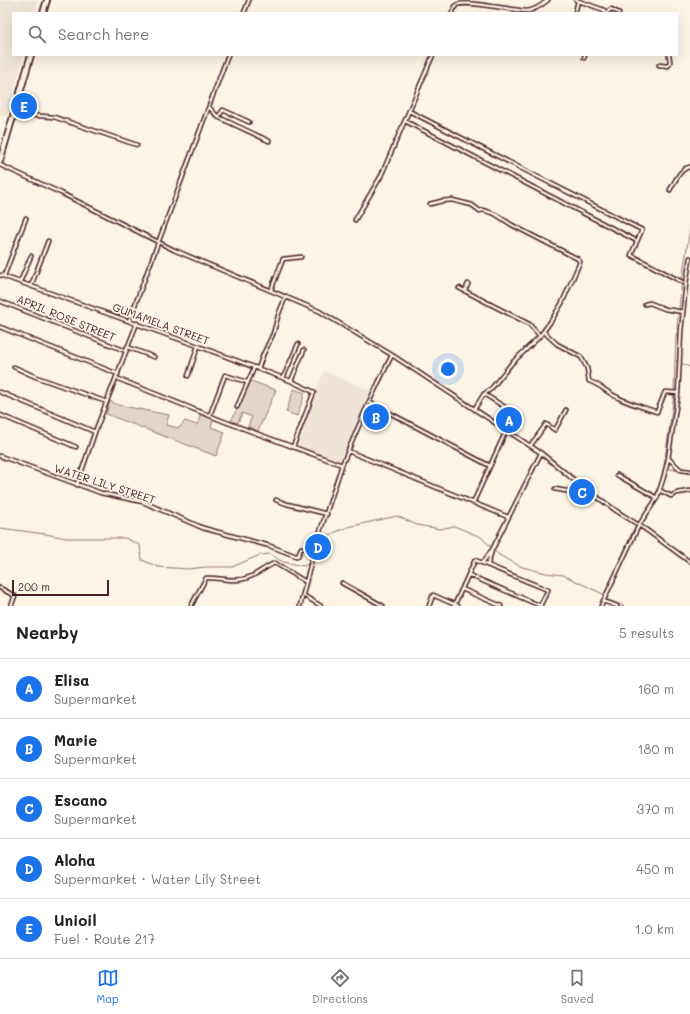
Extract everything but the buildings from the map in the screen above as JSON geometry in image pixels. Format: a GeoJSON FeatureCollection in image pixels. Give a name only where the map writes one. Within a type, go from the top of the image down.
{"type":"FeatureCollection","features":[{"type":"Feature","properties":{"kind":"main road"},"geometry":{"type":"LineString","coordinates":[[43,12],[46,0]]}},
{"type":"Feature","properties":{"kind":"main road"},"geometry":{"type":"LineString","coordinates":[[0,161],[31,56]]}},
{"type":"Feature","properties":{"kind":"street"},"geometry":{"type":"LineString","coordinates":[[244,12],[249,0]]}},
{"type":"Feature","properties":{"kind":"street"},"geometry":{"type":"LineString","coordinates":[[453,12],[457,4],[460,2],[477,0]]}},
{"type":"Feature","properties":{"kind":"street"},"geometry":{"type":"LineString","coordinates":[[481,0],[526,11],[537,7],[548,0]]}},
{"type":"Feature","properties":{"kind":"street"},"geometry":{"type":"LineString","coordinates":[[575,12],[577,0],[604,10],[605,12]]}},
{"type":"Feature","properties":{"kind":"street"},"geometry":{"type":"LineString","coordinates":[[607,12],[611,9],[617,12]]}},
{"type":"Feature","properties":{"kind":"street"},"geometry":{"type":"LineString","coordinates":[[130,320],[228,56]]}},
{"type":"Feature","properties":{"kind":"street"},"geometry":{"type":"LineString","coordinates":[[355,220],[381,176],[433,56]]}},
{"type":"Feature","properties":{"kind":"street"},"geometry":{"type":"LineString","coordinates":[[659,65],[668,66],[670,62],[669,56]]}},
{"type":"Feature","properties":{"kind":"street"},"geometry":{"type":"LineString","coordinates":[[209,107],[218,117],[269,141]]}},
{"type":"Feature","properties":{"kind":"street"},"geometry":{"type":"LineString","coordinates":[[218,117],[223,110],[249,122]]}},
{"type":"Feature","properties":{"kind":"street"},"geometry":{"type":"LineString","coordinates":[[409,112],[642,230],[631,256],[686,284]]}},
{"type":"Feature","properties":{"kind":"street"},"geometry":{"type":"LineString","coordinates":[[14,114],[54,117],[137,145]]}},
{"type":"Feature","properties":{"kind":"street"},"geometry":{"type":"LineString","coordinates":[[404,121],[637,241]]}},
{"type":"Feature","properties":{"kind":"street"},"geometry":{"type":"LineString","coordinates":[[0,165],[61,193],[158,242],[319,311],[392,354],[507,429],[542,453],[618,512],[690,562]]}},
{"type":"Feature","properties":{"kind":"street"},"geometry":{"type":"LineString","coordinates":[[670,190],[682,171],[690,167]]}},
{"type":"Feature","properties":{"kind":"street"},"geometry":{"type":"LineString","coordinates":[[430,204],[452,200],[472,205],[480,211],[483,210],[495,214],[512,225],[579,261],[562,303],[544,332],[511,364],[491,389],[484,394],[475,408]]}},
{"type":"Feature","properties":{"kind":"street"},"geometry":{"type":"LineString","coordinates":[[4,276],[26,218]]}},
{"type":"Feature","properties":{"kind":"street"},"geometry":{"type":"LineString","coordinates":[[30,286],[48,241]]}},
{"type":"Feature","properties":{"kind":"street"},"geometry":{"type":"LineString","coordinates":[[20,282],[31,256]]}},
{"type":"Feature","properties":{"kind":"street"},"geometry":{"type":"LineString","coordinates":[[271,290],[283,259],[300,257]]}},
{"type":"Feature","properties":{"kind":"street"},"geometry":{"type":"LineString","coordinates":[[601,606],[639,526],[657,498],[668,459],[678,394],[683,312],[690,258]]}},
{"type":"Feature","properties":{"kind":"street","name":"GUMAMELA STREET"},"geometry":{"type":"LineString","coordinates":[[0,275],[130,320],[137,324],[291,381],[314,392],[293,447]]}},
{"type":"Feature","properties":{"kind":"street"},"geometry":{"type":"LineString","coordinates":[[465,291],[468,284]]}},
{"type":"Feature","properties":{"kind":"street"},"geometry":{"type":"LineString","coordinates":[[459,288],[529,324],[540,336]]}},
{"type":"Feature","properties":{"kind":"street"},"geometry":{"type":"LineString","coordinates":[[258,369],[273,334],[286,296]]}},
{"type":"Feature","properties":{"kind":"street","name":"APRIL ROSE STREET"},"geometry":{"type":"LineString","coordinates":[[0,301],[126,351]]}},
{"type":"Feature","properties":{"kind":"street"},"geometry":{"type":"LineString","coordinates":[[645,304],[650,303],[665,309],[683,312]]}},
{"type":"Feature","properties":{"kind":"street"},"geometry":{"type":"LineString","coordinates":[[77,485],[95,432],[137,324]]}},
{"type":"Feature","properties":{"kind":"street"},"geometry":{"type":"LineString","coordinates":[[0,327],[118,374]]}},
{"type":"Feature","properties":{"kind":"street"},"geometry":{"type":"LineString","coordinates":[[544,332],[557,344],[581,357],[588,368],[589,381],[599,384],[618,398],[657,412],[665,392],[678,394]]}},
{"type":"Feature","properties":{"kind":"street"},"geometry":{"type":"LineString","coordinates":[[283,378],[298,344]]}},
{"type":"Feature","properties":{"kind":"street"},"geometry":{"type":"LineString","coordinates":[[188,376],[198,346]]}},
{"type":"Feature","properties":{"kind":"street"},"geometry":{"type":"LineString","coordinates":[[127,347],[154,357]]}},
{"type":"Feature","properties":{"kind":"street"},"geometry":{"type":"LineString","coordinates":[[291,381],[304,350]]}},
{"type":"Feature","properties":{"kind":"street"},"geometry":{"type":"LineString","coordinates":[[300,606],[314,550],[342,465],[369,402],[392,354]]}},
{"type":"Feature","properties":{"kind":"street"},"geometry":{"type":"LineString","coordinates":[[14,367],[36,377],[107,402]]}},
{"type":"Feature","properties":{"kind":"street"},"geometry":{"type":"LineString","coordinates":[[238,407],[254,368]]}},
{"type":"Feature","properties":{"kind":"street"},"geometry":{"type":"LineString","coordinates":[[210,415],[225,375],[247,382]]}},
{"type":"Feature","properties":{"kind":"street"},"geometry":{"type":"LineString","coordinates":[[116,378],[342,465]]}},
{"type":"Feature","properties":{"kind":"street"},"geometry":{"type":"LineString","coordinates":[[0,392],[95,432]]}},
{"type":"Feature","properties":{"kind":"street"},"geometry":{"type":"LineString","coordinates":[[484,394],[522,418]]}},
{"type":"Feature","properties":{"kind":"street"},"geometry":{"type":"LineString","coordinates":[[369,402],[490,466]]}},
{"type":"Feature","properties":{"kind":"street"},"geometry":{"type":"LineString","coordinates":[[531,446],[546,424],[555,430],[566,410]]}},
{"type":"Feature","properties":{"kind":"street"},"geometry":{"type":"LineString","coordinates":[[0,415],[76,447]]}},
{"type":"Feature","properties":{"kind":"street"},"geometry":{"type":"LineString","coordinates":[[473,503],[507,429]]}},
{"type":"Feature","properties":{"kind":"street"},"geometry":{"type":"LineString","coordinates":[[348,451],[508,517]]}},
{"type":"Feature","properties":{"kind":"street"},"geometry":{"type":"LineString","coordinates":[[488,564],[492,550],[508,517],[542,453]]}},
{"type":"Feature","properties":{"kind":"street","name":"WATER LILY STREET"},"geometry":{"type":"LineString","coordinates":[[0,456],[101,493],[138,500],[204,528],[270,546],[296,556],[298,556],[301,548],[314,550]]}},
{"type":"Feature","properties":{"kind":"street"},"geometry":{"type":"LineString","coordinates":[[668,459],[681,470],[690,471]]}},
{"type":"Feature","properties":{"kind":"street"},"geometry":{"type":"LineString","coordinates":[[617,475],[657,498]]}},
{"type":"Feature","properties":{"kind":"street"},"geometry":{"type":"LineString","coordinates":[[555,489],[582,494],[584,487]]}},
{"type":"Feature","properties":{"kind":"street"},"geometry":{"type":"LineString","coordinates":[[659,490],[671,496],[677,493],[690,491]]}},
{"type":"Feature","properties":{"kind":"street"},"geometry":{"type":"LineString","coordinates":[[276,500],[327,514]]}},
{"type":"Feature","properties":{"kind":"street"},"geometry":{"type":"LineString","coordinates":[[483,562],[492,550]]}},
{"type":"Feature","properties":{"kind":"street"},"geometry":{"type":"LineString","coordinates":[[429,606],[433,595],[456,606],[475,560],[488,564],[548,590],[541,606],[469,575]]}},
{"type":"Feature","properties":{"kind":"street"},"geometry":{"type":"LineString","coordinates":[[191,606],[206,578],[238,580],[256,575],[269,565],[275,564],[306,582]]}},
{"type":"Feature","properties":{"kind":"street"},"geometry":{"type":"LineString","coordinates":[[342,583],[383,606]]}},
{"type":"Feature","properties":{"kind":"street"},"geometry":{"type":"LineString","coordinates":[[0,588],[15,596],[11,606]]}},
{"type":"Feature","properties":{"kind":"street"},"geometry":{"type":"LineString","coordinates":[[462,589],[501,606]]}},
{"type":"Feature","properties":{"kind":"street"},"geometry":{"type":"LineString","coordinates":[[303,595],[322,606]]}},
{"type":"Feature","properties":{"kind":"street"},"geometry":{"type":"LineString","coordinates":[[604,601],[617,606]]}},
{"type":"Feature","properties":{"kind":"shaded area"},"geometry":{"type":"Polygon","coordinates":[[[0,0],[38,0],[35,12],[12,12],[12,56],[24,56],[7,116],[0,115],[0,0]]]}},
{"type":"Feature","properties":{"kind":"shaded area"},"geometry":{"type":"Polygon","coordinates":[[[324,371],[372,391],[340,464],[296,448],[294,445],[324,371]]]}},
{"type":"Feature","properties":{"kind":"shaded area"},"geometry":{"type":"Polygon","coordinates":[[[251,381],[276,390],[258,431],[248,426],[252,417],[242,413],[238,423],[231,421],[251,381]]]}},
{"type":"Feature","properties":{"kind":"shaded area"},"geometry":{"type":"Polygon","coordinates":[[[294,389],[305,393],[297,416],[286,412],[294,389]]]}},
{"type":"Feature","properties":{"kind":"shaded area"},"geometry":{"type":"Polygon","coordinates":[[[110,401],[118,405],[169,415],[166,425],[179,428],[185,421],[197,425],[201,414],[213,419],[211,427],[225,432],[216,456],[106,414],[110,401]]]}},
{"type":"Feature","properties":{"kind":"waterway"},"geometry":{"type":"LineString","coordinates":[[674,391],[676,336],[683,273],[690,229]]}},
{"type":"Feature","properties":{"kind":"waterway"},"geometry":{"type":"LineString","coordinates":[[676,361],[690,367]]}},
{"type":"Feature","properties":{"kind":"waterway"},"geometry":{"type":"LineString","coordinates":[[608,589],[633,530],[656,496],[664,467],[674,394]]}},
{"type":"Feature","properties":{"kind":"waterway"},"geometry":{"type":"LineString","coordinates":[[666,468],[690,474]]}},
{"type":"Feature","properties":{"kind":"waterway"},"geometry":{"type":"LineString","coordinates":[[0,528],[66,538],[125,538],[140,545],[142,560],[158,567],[189,569],[205,567],[232,567],[260,555],[270,554],[283,562],[304,566],[323,556],[326,536],[348,527],[397,516],[417,525],[440,529],[454,526],[481,537],[499,555],[522,567],[546,573],[563,575],[605,595]]}},
{"type":"Feature","properties":{"kind":"waterway"},"geometry":{"type":"LineString","coordinates":[[606,599],[624,606]]}},
{"type":"Feature","properties":{"kind":"place","name":"Unioil"},"geometry":{"type":"Point","coordinates":[24,106]}},
{"type":"Feature","properties":{"kind":"place","name":"Marie"},"geometry":{"type":"Point","coordinates":[376,417]}},
{"type":"Feature","properties":{"kind":"place","name":"Elisa"},"geometry":{"type":"Point","coordinates":[509,420]}},
{"type":"Feature","properties":{"kind":"place","name":"Escano"},"geometry":{"type":"Point","coordinates":[582,492]}},
{"type":"Feature","properties":{"kind":"place","name":"Aloha"},"geometry":{"type":"Point","coordinates":[318,547]}}]}
